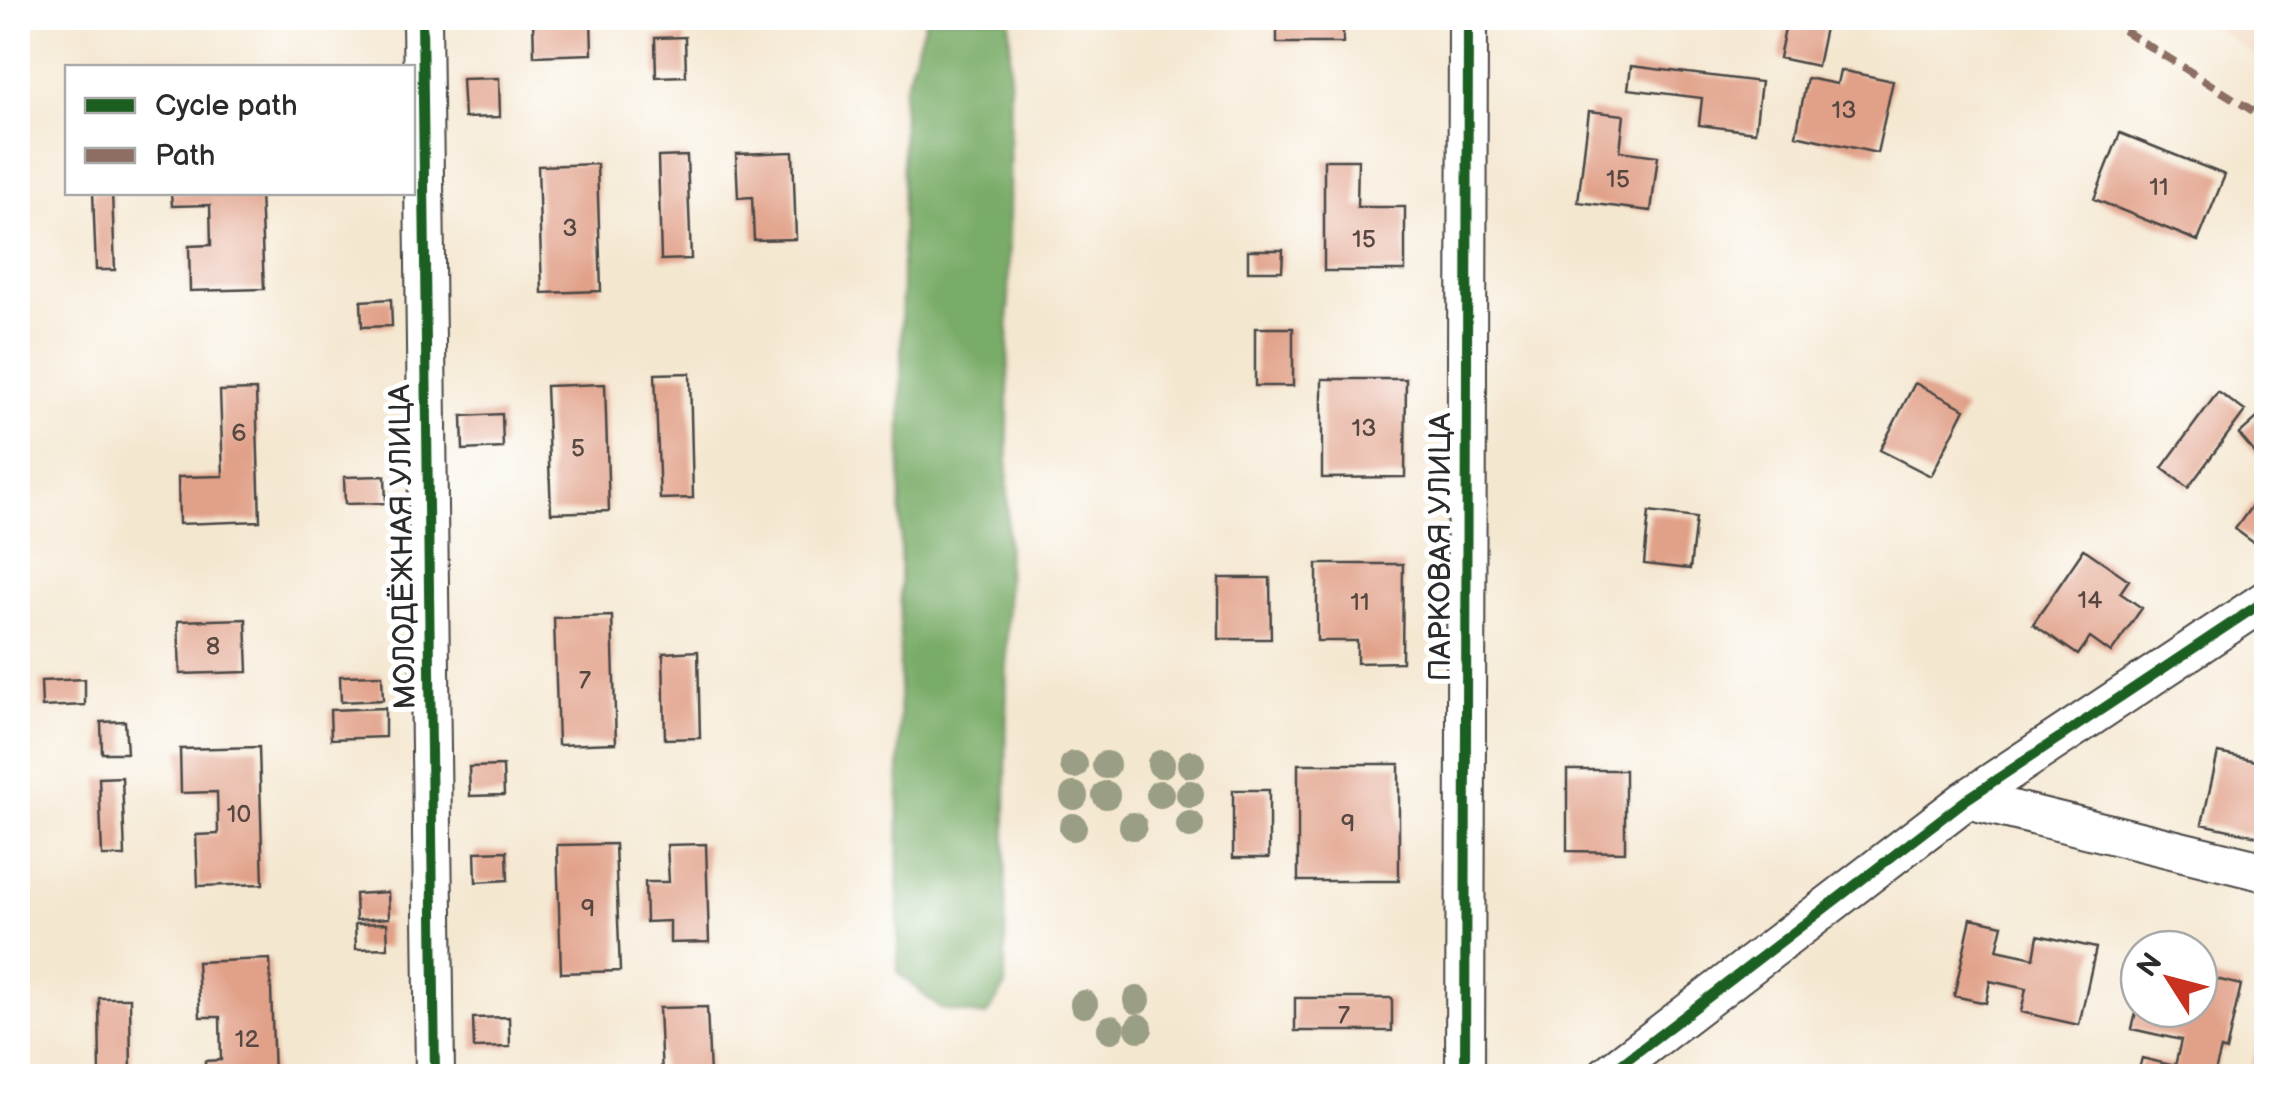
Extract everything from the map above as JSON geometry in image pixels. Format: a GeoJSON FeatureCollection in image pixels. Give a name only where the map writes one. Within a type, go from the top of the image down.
{"type":"FeatureCollection","features":[{"type":"Feature","properties":{"kind":"street","name":"МОЛОДЁЖНАЯ УЛИЦА"},"geometry":{"type":"LineString","coordinates":[[422,18],[434,1076]]}},
{"type":"Feature","properties":{"kind":"street","name":"ПАРКОВАЯ УЛИЦА"},"geometry":{"type":"LineString","coordinates":[[1464,1076],[1468,18]]}},
{"type":"Feature","properties":{"kind":"street"},"geometry":{"type":"LineString","coordinates":[[1606,1076],[1966,799],[2266,600]]}},
{"type":"Feature","properties":{"kind":"street"},"geometry":{"type":"LineString","coordinates":[[1966,799],[2266,872]]}},
{"type":"Feature","properties":{"kind":"shaded area"},"geometry":{"type":"Polygon","coordinates":[[[2202,18],[2266,18],[2266,63],[2202,18]]]}},
{"type":"Feature","properties":{"kind":"green space"},"geometry":{"type":"Polygon","coordinates":[[[926,18],[1010,18],[1005,987],[986,1016],[941,1009],[898,973],[903,93],[926,18]]]}},
{"type":"Feature","properties":{"kind":"building"},"geometry":{"type":"Polygon","coordinates":[[[533,18],[591,18],[592,54],[534,56],[533,18]]]}},
{"type":"Feature","properties":{"kind":"building"},"geometry":{"type":"Polygon","coordinates":[[[1277,18],[1343,18],[1343,43],[1277,43],[1277,18]]]}},
{"type":"Feature","properties":{"kind":"building"},"geometry":{"type":"Polygon","coordinates":[[[1787,18],[1827,18],[1817,66],[1779,58],[1787,18]]]}},
{"type":"Feature","properties":{"kind":"building"},"geometry":{"type":"Polygon","coordinates":[[[685,37],[686,76],[656,77],[655,38],[685,37]]]}},
{"type":"Feature","properties":{"kind":"building"},"geometry":{"type":"Polygon","coordinates":[[[1631,66],[1761,82],[1755,132],[1699,125],[1702,98],[1628,89],[1631,66]]]}},
{"type":"Feature","properties":{"kind":"building"},"geometry":{"type":"Polygon","coordinates":[[[1840,70],[1893,81],[1877,153],[1796,135],[1807,78],[1837,84],[1840,70]]]}},
{"type":"Feature","properties":{"kind":"building"},"geometry":{"type":"Polygon","coordinates":[[[499,78],[500,117],[464,118],[462,79],[499,78]]]}},
{"type":"Feature","properties":{"kind":"building"},"geometry":{"type":"Polygon","coordinates":[[[1589,111],[1624,115],[1620,151],[1658,156],[1651,211],[1578,202],[1589,111]]]}},
{"type":"Feature","properties":{"kind":"building"},"geometry":{"type":"Polygon","coordinates":[[[2120,133],[2225,175],[2198,241],[2094,199],[2120,133]]]}},
{"type":"Feature","properties":{"kind":"building"},"geometry":{"type":"Polygon","coordinates":[[[793,152],[796,239],[754,240],[752,197],[738,198],[736,154],[793,152]]]}},
{"type":"Feature","properties":{"kind":"building"},"geometry":{"type":"Polygon","coordinates":[[[687,156],[691,259],[661,260],[658,157],[687,156]]]}},
{"type":"Feature","properties":{"kind":"building"},"geometry":{"type":"Polygon","coordinates":[[[1324,160],[1358,160],[1357,207],[1405,207],[1405,271],[1324,271],[1324,160]]]}},
{"type":"Feature","properties":{"kind":"building"},"geometry":{"type":"Polygon","coordinates":[[[597,164],[601,291],[542,293],[538,166],[597,164]]]}},
{"type":"Feature","properties":{"kind":"building"},"geometry":{"type":"Polygon","coordinates":[[[93,195],[112,195],[115,270],[96,270],[93,195]]]}},
{"type":"Feature","properties":{"kind":"building"},"geometry":{"type":"Polygon","coordinates":[[[171,195],[260,195],[264,289],[190,291],[189,246],[211,245],[210,205],[172,206],[171,195]]]}},
{"type":"Feature","properties":{"kind":"building"},"geometry":{"type":"Polygon","coordinates":[[[1248,250],[1283,250],[1282,271],[1248,271],[1248,250]]]}},
{"type":"Feature","properties":{"kind":"building"},"geometry":{"type":"Polygon","coordinates":[[[391,299],[392,326],[362,327],[361,301],[391,299]]]}},
{"type":"Feature","properties":{"kind":"building"},"geometry":{"type":"Polygon","coordinates":[[[1255,328],[1293,328],[1293,386],[1255,386],[1255,328]]]}},
{"type":"Feature","properties":{"kind":"building"},"geometry":{"type":"Polygon","coordinates":[[[690,373],[693,498],[660,499],[655,374],[690,373]]]}},
{"type":"Feature","properties":{"kind":"building"},"geometry":{"type":"Polygon","coordinates":[[[1322,379],[1406,379],[1405,477],[1322,478],[1322,379]]]}},
{"type":"Feature","properties":{"kind":"building"},"geometry":{"type":"Polygon","coordinates":[[[1915,383],[1965,409],[1931,476],[1880,450],[1915,383]]]}},
{"type":"Feature","properties":{"kind":"building"},"geometry":{"type":"Polygon","coordinates":[[[605,384],[609,511],[551,513],[546,386],[605,384]]]}},
{"type":"Feature","properties":{"kind":"building"},"geometry":{"type":"Polygon","coordinates":[[[256,390],[260,521],[179,524],[178,477],[223,476],[220,391],[256,390]]]}},
{"type":"Feature","properties":{"kind":"building"},"geometry":{"type":"Polygon","coordinates":[[[2218,392],[2245,411],[2188,488],[2162,468],[2218,392]]]}},
{"type":"Feature","properties":{"kind":"building"},"geometry":{"type":"Polygon","coordinates":[[[2266,410],[2266,466],[2239,434],[2266,410]]]}},
{"type":"Feature","properties":{"kind":"building"},"geometry":{"type":"Polygon","coordinates":[[[502,414],[503,448],[463,450],[462,416],[502,414]]]}},
{"type":"Feature","properties":{"kind":"building"},"geometry":{"type":"Polygon","coordinates":[[[385,476],[386,503],[345,504],[344,477],[385,476]]]}},
{"type":"Feature","properties":{"kind":"building"},"geometry":{"type":"Polygon","coordinates":[[[2254,503],[2266,512],[2266,552],[2235,529],[2254,503]]]}},
{"type":"Feature","properties":{"kind":"building"},"geometry":{"type":"Polygon","coordinates":[[[1649,512],[1696,518],[1690,569],[1644,564],[1649,512]]]}},
{"type":"Feature","properties":{"kind":"building"},"geometry":{"type":"Polygon","coordinates":[[[2084,549],[2129,580],[2120,593],[2142,608],[2111,653],[2090,638],[2078,655],[2033,624],[2084,549]]]}},
{"type":"Feature","properties":{"kind":"building"},"geometry":{"type":"Polygon","coordinates":[[[1317,564],[1403,564],[1402,662],[1357,663],[1357,641],[1317,641],[1317,564]]]}},
{"type":"Feature","properties":{"kind":"building"},"geometry":{"type":"Polygon","coordinates":[[[1219,578],[1270,578],[1271,639],[1219,639],[1219,578]]]}},
{"type":"Feature","properties":{"kind":"building"},"geometry":{"type":"Polygon","coordinates":[[[612,616],[616,743],[558,745],[554,618],[612,616]]]}},
{"type":"Feature","properties":{"kind":"building"},"geometry":{"type":"Polygon","coordinates":[[[246,619],[248,672],[180,674],[178,621],[246,619]]]}},
{"type":"Feature","properties":{"kind":"building"},"geometry":{"type":"Polygon","coordinates":[[[698,651],[700,738],[665,739],[663,653],[698,651]]]}},
{"type":"Feature","properties":{"kind":"building"},"geometry":{"type":"Polygon","coordinates":[[[382,675],[383,700],[341,702],[340,676],[382,675]]]}},
{"type":"Feature","properties":{"kind":"building"},"geometry":{"type":"Polygon","coordinates":[[[85,679],[85,705],[42,707],[41,681],[85,679]]]}},
{"type":"Feature","properties":{"kind":"building"},"geometry":{"type":"Polygon","coordinates":[[[385,708],[385,737],[331,739],[330,710],[385,708]]]}},
{"type":"Feature","properties":{"kind":"building"},"geometry":{"type":"Polygon","coordinates":[[[125,721],[127,753],[102,753],[101,722],[125,721]]]}},
{"type":"Feature","properties":{"kind":"building"},"geometry":{"type":"Polygon","coordinates":[[[259,747],[263,884],[198,886],[196,835],[218,834],[217,792],[181,793],[180,749],[259,747]]]}},
{"type":"Feature","properties":{"kind":"building"},"geometry":{"type":"Polygon","coordinates":[[[2218,753],[2266,763],[2266,838],[2202,824],[2218,753]]]}},
{"type":"Feature","properties":{"kind":"building"},"geometry":{"type":"Polygon","coordinates":[[[1298,764],[1399,764],[1399,881],[1298,881],[1298,764]]]}},
{"type":"Feature","properties":{"kind":"building"},"geometry":{"type":"Polygon","coordinates":[[[503,766],[504,795],[470,796],[469,767],[503,766]]]}},
{"type":"Feature","properties":{"kind":"building"},"geometry":{"type":"Polygon","coordinates":[[[1567,770],[1625,770],[1625,852],[1567,851],[1567,770]]]}},
{"type":"Feature","properties":{"kind":"building"},"geometry":{"type":"Polygon","coordinates":[[[122,777],[125,856],[102,856],[99,778],[122,777]]]}},
{"type":"Feature","properties":{"kind":"building"},"geometry":{"type":"Polygon","coordinates":[[[1233,790],[1269,790],[1269,858],[1233,858],[1233,790]]]}},
{"type":"Feature","properties":{"kind":"building"},"geometry":{"type":"Polygon","coordinates":[[[615,844],[620,971],[561,973],[557,845],[615,844]]]}},
{"type":"Feature","properties":{"kind":"building"},"geometry":{"type":"Polygon","coordinates":[[[706,844],[709,942],[670,943],[670,921],[646,922],[645,882],[669,882],[667,845],[706,844]]]}},
{"type":"Feature","properties":{"kind":"building"},"geometry":{"type":"Polygon","coordinates":[[[507,851],[508,880],[476,882],[475,852],[507,851]]]}},
{"type":"Feature","properties":{"kind":"building"},"geometry":{"type":"Polygon","coordinates":[[[388,892],[389,918],[356,920],[355,894],[388,892]]]}},
{"type":"Feature","properties":{"kind":"building"},"geometry":{"type":"Polygon","coordinates":[[[1971,918],[2003,925],[1997,950],[2034,958],[2038,935],[2096,948],[2079,1025],[2021,1012],[2026,989],[1990,981],[1986,1003],[1954,996],[1971,918]]]}},
{"type":"Feature","properties":{"kind":"building"},"geometry":{"type":"Polygon","coordinates":[[[387,923],[388,948],[356,949],[355,924],[387,923]]]}},
{"type":"Feature","properties":{"kind":"building"},"geometry":{"type":"Polygon","coordinates":[[[270,959],[274,1076],[205,1076],[205,1061],[221,1060],[220,1017],[200,1017],[197,962],[270,959]]]}},
{"type":"Feature","properties":{"kind":"building"},"geometry":{"type":"Polygon","coordinates":[[[2219,980],[2241,985],[2226,1051],[2221,1049],[2214,1076],[2137,1076],[2142,1058],[2175,1066],[2181,1040],[2132,1029],[2219,1029],[2219,980]]]}},
{"type":"Feature","properties":{"kind":"building"},"geometry":{"type":"Polygon","coordinates":[[[99,998],[130,998],[131,1076],[100,1076],[99,998]]]}},
{"type":"Feature","properties":{"kind":"building"},"geometry":{"type":"Polygon","coordinates":[[[1295,998],[1392,998],[1392,1031],[1295,1031],[1295,998]]]}},
{"type":"Feature","properties":{"kind":"building"},"geometry":{"type":"Polygon","coordinates":[[[707,1007],[710,1076],[662,1076],[659,1008],[707,1007]]]}},
{"type":"Feature","properties":{"kind":"building"},"geometry":{"type":"Polygon","coordinates":[[[2265,1012],[2266,1076],[2250,1076],[2265,1012]]]}},
{"type":"Feature","properties":{"kind":"building"},"geometry":{"type":"Polygon","coordinates":[[[509,1017],[510,1047],[474,1048],[473,1018],[509,1017]]]}},
{"type":"Feature","properties":{"kind":"marked path"},"geometry":{"type":"LineString","coordinates":[[2104,18],[2266,119]]}},
{"type":"Feature","properties":{"kind":"cycle path"},"geometry":{"type":"LineString","coordinates":[[422,18],[435,1076]]}},
{"type":"Feature","properties":{"kind":"cycle path"},"geometry":{"type":"LineString","coordinates":[[1465,1076],[1468,18]]}},
{"type":"Feature","properties":{"kind":"cycle path"},"geometry":{"type":"LineString","coordinates":[[1606,1076],[1967,799],[2266,600]]}}]}
